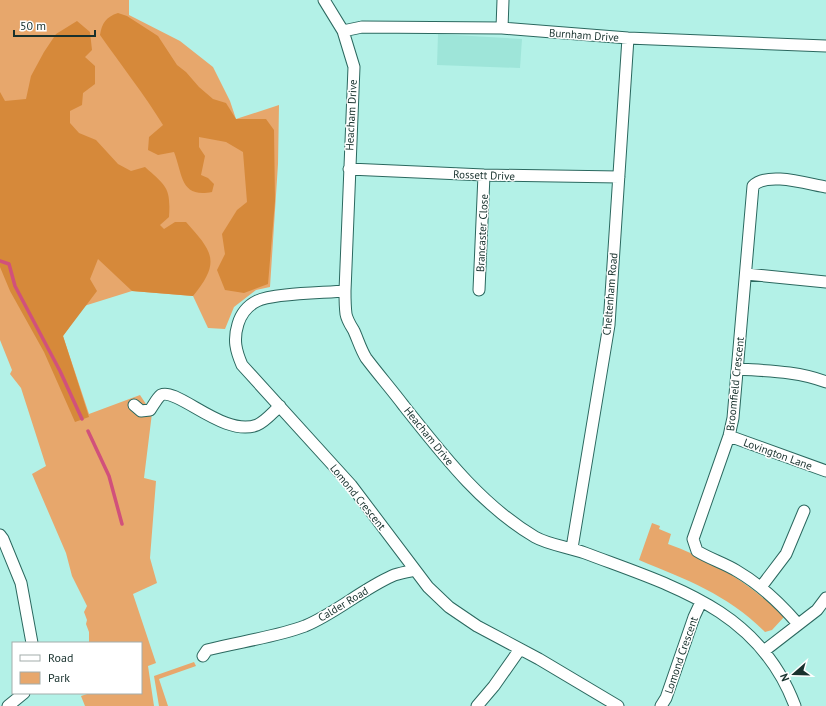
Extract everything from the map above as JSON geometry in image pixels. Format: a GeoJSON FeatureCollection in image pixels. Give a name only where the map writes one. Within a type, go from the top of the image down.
{"type":"FeatureCollection","features":[{"type":"Feature","properties":{"kind":"street","name":"Heacham Drive"},"geometry":{"type":"LineString","coordinates":[[324,0],[343,31],[354,67],[345,291],[346,315],[366,356],[467,483],[506,518],[538,539],[572,548],[684,591],[701,602],[712,606],[740,626],[764,651],[781,676],[795,706]]}},
{"type":"Feature","properties":{"kind":"street"},"geometry":{"type":"LineString","coordinates":[[502,28],[503,0]]}},
{"type":"Feature","properties":{"kind":"street","name":"Burnham Drive"},"geometry":{"type":"LineString","coordinates":[[343,31],[362,27],[502,28],[628,38],[826,46]]}},
{"type":"Feature","properties":{"kind":"street","name":"Cheltenham Road"},"geometry":{"type":"LineString","coordinates":[[572,548],[609,325],[628,38]]}},
{"type":"Feature","properties":{"kind":"street","name":"Rossett Drive"},"geometry":{"type":"LineString","coordinates":[[349,169],[484,175],[619,176]]}},
{"type":"Feature","properties":{"kind":"street","name":"Brancaster Close"},"geometry":{"type":"LineString","coordinates":[[479,290],[484,175]]}},
{"type":"Feature","properties":{"kind":"street","name":"Broomfield Crescent"},"geometry":{"type":"LineString","coordinates":[[798,624],[761,587],[736,570],[698,551],[693,539],[729,436],[733,418],[753,186],[757,181],[764,178],[774,178],[826,187]]}},
{"type":"Feature","properties":{"kind":"street"},"geometry":{"type":"LineString","coordinates":[[746,274],[826,282]]}},
{"type":"Feature","properties":{"kind":"street","name":"Lomond Crescent"},"geometry":{"type":"LineString","coordinates":[[345,291],[269,297],[257,301],[245,309],[235,334],[235,350],[242,365],[351,485],[428,587],[449,607],[477,626],[520,649],[618,706]]}},
{"type":"Feature","properties":{"kind":"street"},"geometry":{"type":"LineString","coordinates":[[738,370],[787,372],[815,377],[826,382]]}},
{"type":"Feature","properties":{"kind":"street"},"geometry":{"type":"LineString","coordinates":[[134,405],[141,411],[150,410],[160,396],[168,394],[180,398],[210,417],[242,427],[251,427],[259,424],[280,406]]}},
{"type":"Feature","properties":{"kind":"street","name":"Lovington Lane"},"geometry":{"type":"LineString","coordinates":[[729,436],[826,471]]}},
{"type":"Feature","properties":{"kind":"street"},"geometry":{"type":"LineString","coordinates":[[761,587],[783,560],[804,511]]}},
{"type":"Feature","properties":{"kind":"street"},"geometry":{"type":"LineString","coordinates":[[0,535],[4,539],[21,583],[32,642]]}},
{"type":"Feature","properties":{"kind":"street","name":"Calder Road"},"geometry":{"type":"LineString","coordinates":[[203,656],[207,650],[288,632],[304,626],[330,614],[374,585],[394,575],[415,570]]}},
{"type":"Feature","properties":{"kind":"street"},"geometry":{"type":"LineString","coordinates":[[764,651],[817,610],[826,598]]}},
{"type":"Feature","properties":{"kind":"street","name":"Lomond Crescent"},"geometry":{"type":"LineString","coordinates":[[661,706],[666,698],[694,617],[701,602]]}},
{"type":"Feature","properties":{"kind":"street"},"geometry":{"type":"LineString","coordinates":[[477,706],[494,686],[520,649]]}},
{"type":"Feature","properties":{"kind":"street"},"geometry":{"type":"LineString","coordinates":[[8,706],[23,694]]}},
{"type":"Feature","properties":{"kind":"shaded area"},"geometry":{"type":"Polygon","coordinates":[[[118,13],[127,16],[158,36],[177,65],[213,99],[226,103],[236,119],[266,119],[274,130],[275,201],[268,284],[244,293],[225,290],[217,270],[225,254],[222,234],[237,210],[247,202],[243,152],[226,142],[199,137],[199,147],[205,156],[201,175],[208,178],[214,184],[212,192],[202,193],[194,192],[184,183],[174,152],[158,155],[148,150],[149,137],[163,125],[100,35],[105,21],[110,16],[118,13]]]}},
{"type":"Feature","properties":{"kind":"shaded area"},"geometry":{"type":"Polygon","coordinates":[[[77,21],[90,32],[92,50],[85,57],[95,66],[95,84],[83,93],[82,105],[70,111],[70,123],[79,133],[96,140],[118,164],[131,171],[145,167],[162,183],[168,193],[169,217],[160,225],[164,229],[175,222],[186,222],[202,241],[207,250],[210,258],[210,266],[208,274],[193,296],[132,291],[98,259],[90,279],[97,291],[63,336],[89,417],[75,422],[44,352],[10,291],[0,267],[0,92],[5,101],[26,99],[31,76],[44,52],[56,34],[77,21]]]}},
{"type":"Feature","properties":{"kind":"shaded area"},"geometry":{"type":"Polygon","coordinates":[[[438,34],[522,39],[520,68],[437,65],[438,34]]]}},
{"type":"Feature","properties":{"kind":"green space"},"geometry":{"type":"Polygon","coordinates":[[[0,0],[129,0],[129,15],[180,41],[213,67],[230,101],[236,119],[279,105],[278,164],[270,287],[256,290],[234,307],[225,329],[208,328],[193,296],[132,291],[84,306],[63,336],[89,414],[140,395],[152,413],[144,478],[156,481],[150,558],[157,583],[133,594],[156,663],[148,666],[154,706],[85,706],[81,696],[87,694],[142,694],[142,642],[89,642],[89,632],[86,624],[87,620],[84,612],[87,606],[72,576],[66,553],[32,474],[46,466],[21,388],[10,374],[12,370],[0,340],[0,0]]]}},
{"type":"Feature","properties":{"kind":"green space"},"geometry":{"type":"Polygon","coordinates":[[[652,523],[660,526],[659,529],[671,534],[668,544],[699,557],[730,574],[772,605],[784,617],[772,630],[765,632],[736,608],[706,589],[639,560],[652,523]]]}},
{"type":"Feature","properties":{"kind":"green space"},"geometry":{"type":"Polygon","coordinates":[[[194,662],[196,666],[159,679],[168,706],[159,706],[154,676],[194,662]]]}},
{"type":"Feature","properties":{"kind":"waterway"},"geometry":{"type":"LineString","coordinates":[[0,261],[9,264],[15,286],[60,371],[82,419]]}},
{"type":"Feature","properties":{"kind":"waterway"},"geometry":{"type":"LineString","coordinates":[[88,431],[109,476],[122,524]]}}]}
